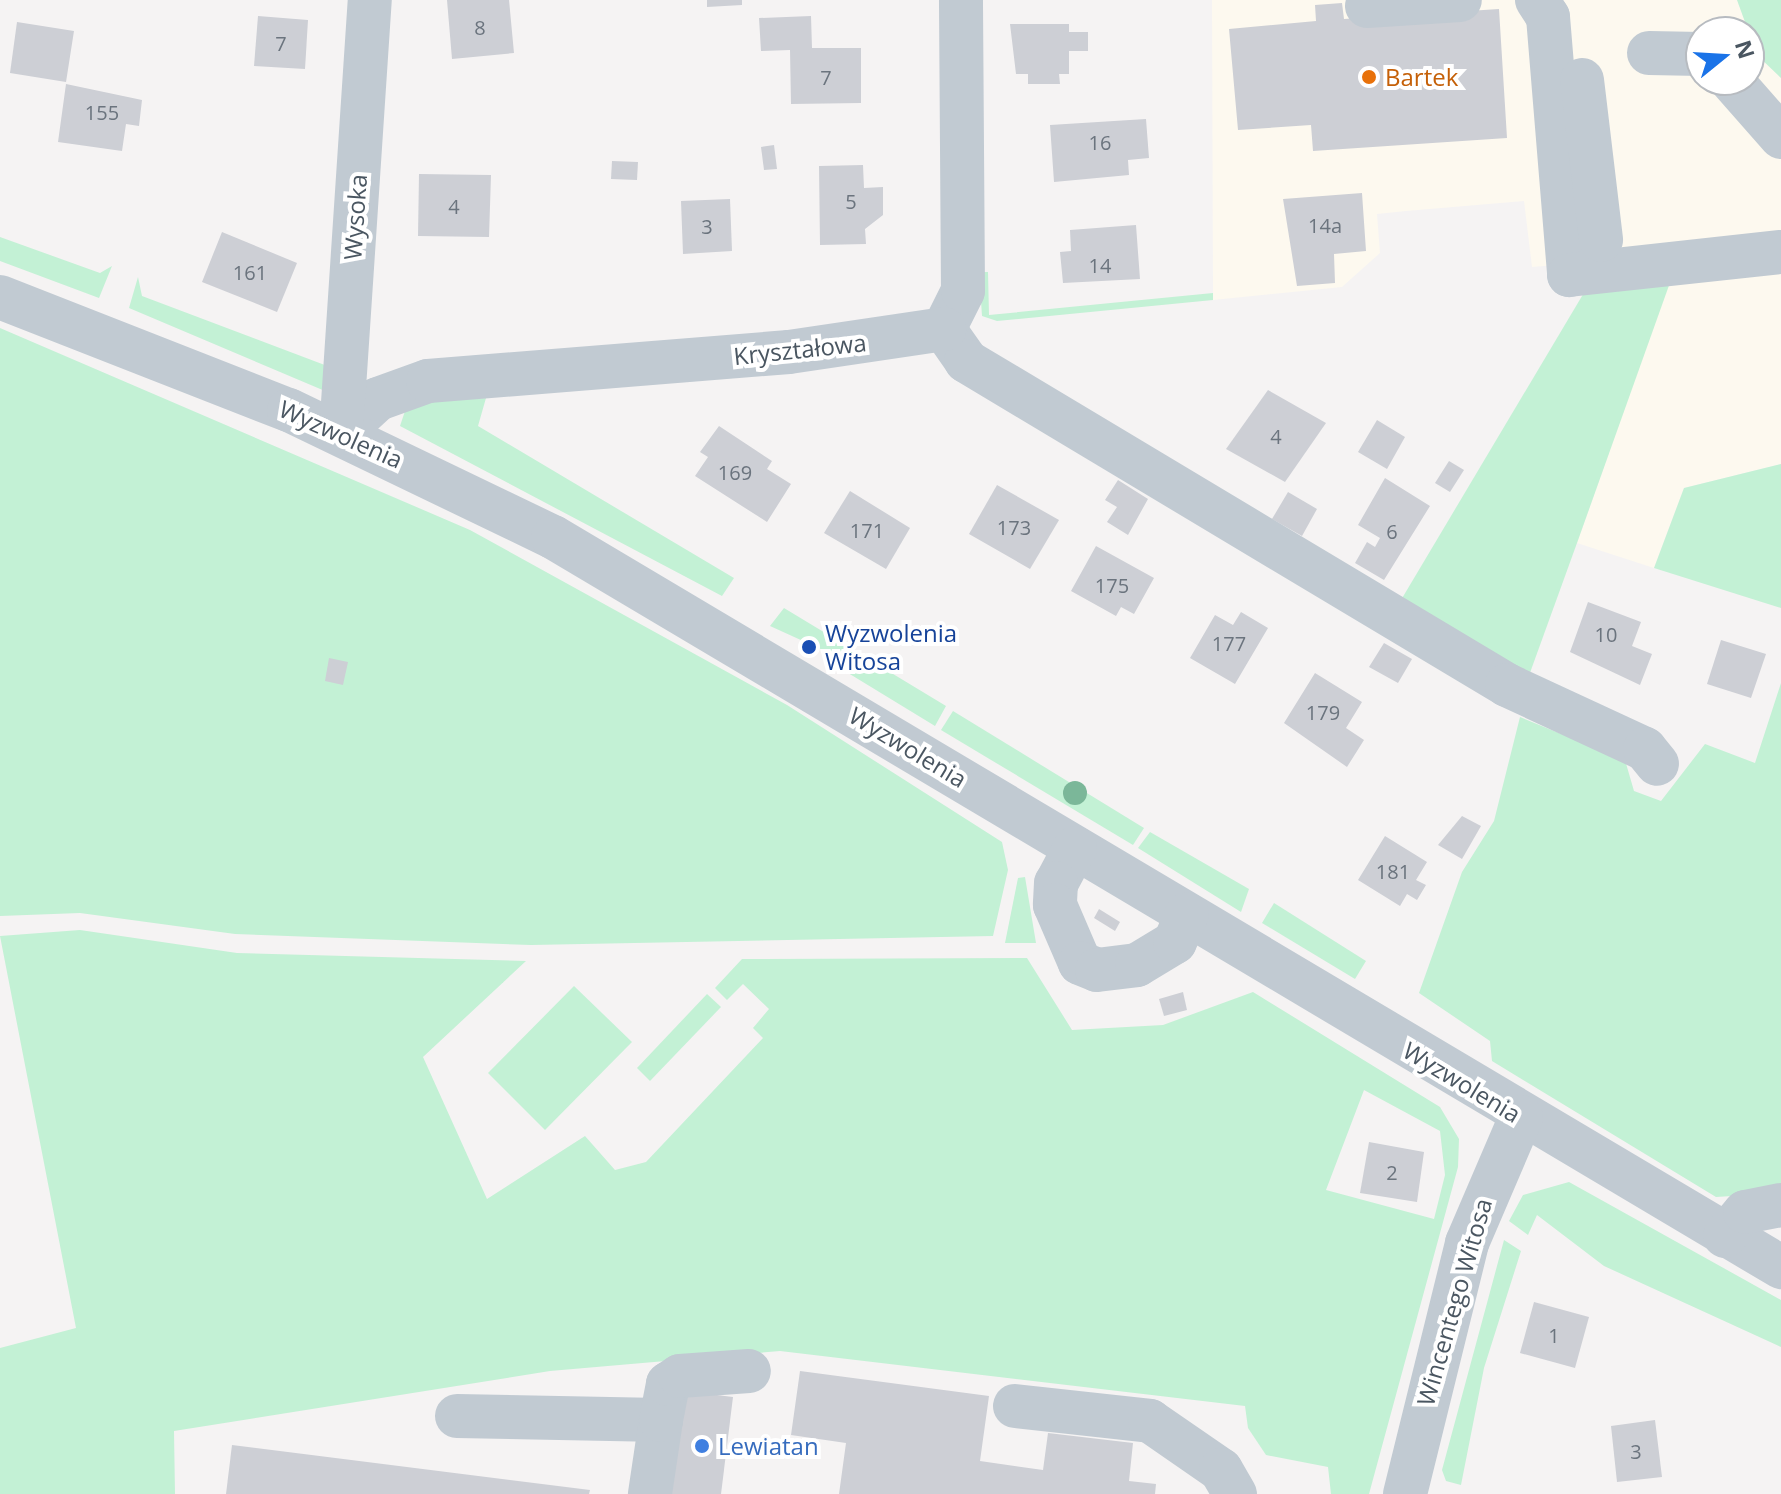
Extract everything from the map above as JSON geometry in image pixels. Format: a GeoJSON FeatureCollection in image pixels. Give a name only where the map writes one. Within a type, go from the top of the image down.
{"type":"FeatureCollection","features":[{"type":"Feature","properties":{"kind":"street","name":"Wysoka"},"geometry":{"type":"LineString","coordinates":[[341,433],[370,0]]}},
{"type":"Feature","properties":{"kind":"street"},"geometry":{"type":"LineString","coordinates":[[961,0],[963,291],[944,329],[966,361],[1507,685],[1645,749],[1657,764]]}},
{"type":"Feature","properties":{"kind":"street"},"geometry":{"type":"LineString","coordinates":[[1367,6],[1460,0]]}},
{"type":"Feature","properties":{"kind":"street"},"geometry":{"type":"LineString","coordinates":[[1537,0],[1548,17],[1569,275],[1781,252]]}},
{"type":"Feature","properties":{"kind":"street"},"geometry":{"type":"LineString","coordinates":[[1649,53],[1685,54]]}},
{"type":"Feature","properties":{"kind":"street"},"geometry":{"type":"LineString","coordinates":[[1579,56],[1601,240]]}},
{"type":"Feature","properties":{"kind":"street"},"geometry":{"type":"LineString","coordinates":[[1745,96],[1781,137]]}},
{"type":"Feature","properties":{"kind":"street","name":"Wyzwolenia"},"geometry":{"type":"LineString","coordinates":[[0,297],[341,433],[553,537],[1187,914],[1521,1117],[1781,1267]]}},
{"type":"Feature","properties":{"kind":"street","name":"Kryształowa"},"geometry":{"type":"LineString","coordinates":[[341,433],[378,399],[428,381],[789,352],[944,329]]}},
{"type":"Feature","properties":{"kind":"street"},"geometry":{"type":"LineString","coordinates":[[1075,848],[1056,883],[1055,905],[1080,963],[1097,970],[1137,965],[1175,942],[1187,914]]}},
{"type":"Feature","properties":{"kind":"street","name":"Wincentego Witosa"},"geometry":{"type":"LineString","coordinates":[[1405,1494],[1467,1243],[1521,1117]]}},
{"type":"Feature","properties":{"kind":"street"},"geometry":{"type":"LineString","coordinates":[[1725,1236],[1745,1212],[1781,1205]]}},
{"type":"Feature","properties":{"kind":"street"},"geometry":{"type":"LineString","coordinates":[[650,1494],[668,1384],[680,1376],[749,1371]]}},
{"type":"Feature","properties":{"kind":"street"},"geometry":{"type":"LineString","coordinates":[[1015,1406],[1150,1421],[1221,1470],[1235,1494]]}},
{"type":"Feature","properties":{"kind":"street"},"geometry":{"type":"LineString","coordinates":[[457,1416],[661,1420]]}},
{"type":"Feature","properties":{"kind":"shaded area"},"geometry":{"type":"Polygon","coordinates":[[[1212,0],[1737,0],[1743,16],[1685,16],[1685,96],[1765,96],[1765,63],[1781,78],[1781,464],[1684,488],[1654,568],[1577,543],[1671,277],[1758,248],[1532,267],[1524,201],[1406,211],[1377,214],[1380,253],[1342,287],[1213,300],[1212,0]]]}},
{"type":"Feature","properties":{"kind":"green space"},"geometry":{"type":"Polygon","coordinates":[[[1737,0],[1781,0],[1781,78],[1765,63],[1765,16],[1743,16],[1737,0]]]}},
{"type":"Feature","properties":{"kind":"green space"},"geometry":{"type":"Polygon","coordinates":[[[0,237],[100,273],[112,266],[99,298],[0,261],[0,237]]]}},
{"type":"Feature","properties":{"kind":"green space"},"geometry":{"type":"Polygon","coordinates":[[[979,272],[988,272],[989,315],[1213,293],[1213,300],[997,321],[982,316],[979,272]]]}},
{"type":"Feature","properties":{"kind":"green space"},"geometry":{"type":"Polygon","coordinates":[[[138,277],[142,296],[330,367],[325,391],[129,308],[138,277]]]}},
{"type":"Feature","properties":{"kind":"green space"},"geometry":{"type":"Polygon","coordinates":[[[1672,277],[1527,681],[1401,600],[1585,291],[1672,277]]]}},
{"type":"Feature","properties":{"kind":"green space"},"geometry":{"type":"Polygon","coordinates":[[[0,328],[470,530],[787,705],[1002,842],[1008,870],[993,936],[531,945],[235,934],[80,913],[0,916],[0,328]]]}},
{"type":"Feature","properties":{"kind":"green space"},"geometry":{"type":"Polygon","coordinates":[[[486,398],[478,426],[734,578],[722,596],[400,426],[406,408],[422,401],[486,398]]]}},
{"type":"Feature","properties":{"kind":"green space"},"geometry":{"type":"Polygon","coordinates":[[[1781,464],[1781,608],[1654,568],[1684,488],[1781,464]]]}},
{"type":"Feature","properties":{"kind":"green space"},"geometry":{"type":"Polygon","coordinates":[[[784,608],[946,706],[935,726],[835,665],[836,656],[770,626],[784,608]]]}},
{"type":"Feature","properties":{"kind":"green space"},"geometry":{"type":"Polygon","coordinates":[[[1781,683],[1781,1193],[1716,1197],[1492,1061],[1490,1041],[1419,993],[1462,872],[1494,821],[1520,717],[1625,760],[1634,791],[1661,801],[1705,744],[1755,763],[1781,683]]]}},
{"type":"Feature","properties":{"kind":"green space"},"geometry":{"type":"Polygon","coordinates":[[[953,711],[1144,828],[1133,845],[941,730],[953,711]]]}},
{"type":"Feature","properties":{"kind":"green space"},"geometry":{"type":"Polygon","coordinates":[[[1150,832],[1249,889],[1241,912],[1138,848],[1150,832]]]}},
{"type":"Feature","properties":{"kind":"green space"},"geometry":{"type":"Polygon","coordinates":[[[1025,877],[1036,943],[1005,943],[1018,878],[1025,877]]]}},
{"type":"Feature","properties":{"kind":"green space"},"geometry":{"type":"Polygon","coordinates":[[[1274,903],[1366,961],[1355,979],[1262,923],[1274,903]]]}},
{"type":"Feature","properties":{"kind":"green space"},"geometry":{"type":"Polygon","coordinates":[[[80,930],[237,953],[526,961],[423,1057],[487,1199],[585,1136],[615,1170],[646,1162],[763,1038],[753,1028],[769,1009],[743,984],[727,1000],[715,988],[742,959],[1027,958],[1072,1030],[1163,1025],[1253,992],[1440,1107],[1459,1139],[1458,1167],[1369,1494],[1331,1494],[1328,1467],[1266,1455],[1248,1428],[1245,1406],[780,1351],[550,1371],[174,1431],[175,1494],[0,1494],[0,1348],[76,1328],[0,936],[80,930]],[[1364,1090],[1326,1190],[1434,1219],[1445,1175],[1440,1131],[1364,1090]]]}},
{"type":"Feature","properties":{"kind":"green space"},"geometry":{"type":"Polygon","coordinates":[[[574,986],[632,1042],[545,1130],[488,1073],[574,986]]]}},
{"type":"Feature","properties":{"kind":"green space"},"geometry":{"type":"Polygon","coordinates":[[[707,994],[721,1007],[650,1081],[637,1068],[707,994]]]}},
{"type":"Feature","properties":{"kind":"green space"},"geometry":{"type":"Polygon","coordinates":[[[1569,1182],[1781,1300],[1781,1347],[1604,1266],[1537,1215],[1528,1235],[1509,1221],[1523,1195],[1569,1182]]]}},
{"type":"Feature","properties":{"kind":"green space"},"geometry":{"type":"Polygon","coordinates":[[[1504,1240],[1521,1251],[1484,1368],[1461,1485],[1446,1481],[1442,1470],[1504,1240]]]}},
{"type":"Feature","properties":{"kind":"building"},"geometry":{"type":"Polygon","coordinates":[[[447,0],[509,0],[514,53],[452,59],[447,0]]]}},
{"type":"Feature","properties":{"kind":"building"},"geometry":{"type":"Polygon","coordinates":[[[707,0],[742,0],[742,5],[707,7],[707,0]]]}},
{"type":"Feature","properties":{"kind":"building","name":"Bartek"},"geometry":{"type":"Polygon","coordinates":[[[1342,3],[1344,19],[1499,9],[1507,138],[1313,151],[1311,125],[1238,130],[1229,29],[1316,21],[1315,5],[1342,3]]]}},
{"type":"Feature","properties":{"kind":"building"},"geometry":{"type":"Polygon","coordinates":[[[258,16],[308,20],[305,69],[254,66],[258,16]]]}},
{"type":"Feature","properties":{"kind":"building"},"geometry":{"type":"Polygon","coordinates":[[[811,16],[812,48],[861,48],[861,103],[791,104],[790,50],[761,51],[759,18],[811,16]]]}},
{"type":"Feature","properties":{"kind":"building"},"geometry":{"type":"Polygon","coordinates":[[[17,22],[74,31],[66,82],[10,73],[17,22]]]}},
{"type":"Feature","properties":{"kind":"building"},"geometry":{"type":"Polygon","coordinates":[[[1010,24],[1069,24],[1069,32],[1088,32],[1088,51],[1069,51],[1069,74],[1059,74],[1060,84],[1028,84],[1028,74],[1016,74],[1010,24]]]}},
{"type":"Feature","properties":{"kind":"building"},"geometry":{"type":"Polygon","coordinates":[[[66,84],[142,100],[139,126],[126,124],[122,151],[58,142],[66,84]]]}},
{"type":"Feature","properties":{"kind":"building"},"geometry":{"type":"Polygon","coordinates":[[[1146,119],[1149,158],[1128,160],[1129,175],[1054,182],[1050,125],[1146,119]]]}},
{"type":"Feature","properties":{"kind":"building"},"geometry":{"type":"Polygon","coordinates":[[[774,145],[777,169],[764,170],[761,147],[774,145]]]}},
{"type":"Feature","properties":{"kind":"building"},"geometry":{"type":"Polygon","coordinates":[[[612,161],[638,162],[637,180],[611,179],[612,161]]]}},
{"type":"Feature","properties":{"kind":"building"},"geometry":{"type":"Polygon","coordinates":[[[863,165],[864,188],[883,187],[883,215],[865,229],[866,244],[820,245],[819,166],[863,165]]]}},
{"type":"Feature","properties":{"kind":"building"},"geometry":{"type":"Polygon","coordinates":[[[419,174],[491,175],[489,237],[418,236],[419,174]]]}},
{"type":"Feature","properties":{"kind":"building"},"geometry":{"type":"Polygon","coordinates":[[[1362,193],[1366,251],[1334,254],[1335,283],[1297,286],[1283,199],[1362,193]]]}},
{"type":"Feature","properties":{"kind":"building"},"geometry":{"type":"Polygon","coordinates":[[[730,199],[732,251],[683,254],[681,201],[730,199]]]}},
{"type":"Feature","properties":{"kind":"building"},"geometry":{"type":"Polygon","coordinates":[[[1136,225],[1140,279],[1063,283],[1060,252],[1071,251],[1070,230],[1136,225]]]}},
{"type":"Feature","properties":{"kind":"building"},"geometry":{"type":"Polygon","coordinates":[[[222,232],[297,263],[277,312],[202,282],[222,232]]]}},
{"type":"Feature","properties":{"kind":"building"},"geometry":{"type":"Polygon","coordinates":[[[1268,390],[1326,423],[1285,482],[1226,449],[1268,390]]]}},
{"type":"Feature","properties":{"kind":"building"},"geometry":{"type":"Polygon","coordinates":[[[1377,420],[1405,437],[1387,469],[1358,452],[1377,420]]]}},
{"type":"Feature","properties":{"kind":"building"},"geometry":{"type":"Polygon","coordinates":[[[719,426],[772,461],[767,469],[791,484],[767,522],[695,476],[708,457],[700,452],[719,426]]]}},
{"type":"Feature","properties":{"kind":"building"},"geometry":{"type":"Polygon","coordinates":[[[1449,461],[1464,470],[1450,492],[1435,483],[1449,461]]]}},
{"type":"Feature","properties":{"kind":"building"},"geometry":{"type":"Polygon","coordinates":[[[1385,478],[1430,506],[1384,580],[1355,563],[1367,542],[1375,547],[1380,538],[1358,525],[1385,478]]]}},
{"type":"Feature","properties":{"kind":"building"},"geometry":{"type":"Polygon","coordinates":[[[1118,480],[1148,499],[1128,535],[1107,522],[1117,507],[1105,500],[1118,480]]]}},
{"type":"Feature","properties":{"kind":"building"},"geometry":{"type":"Polygon","coordinates":[[[997,485],[1059,520],[1030,569],[969,534],[997,485]]]}},
{"type":"Feature","properties":{"kind":"building"},"geometry":{"type":"Polygon","coordinates":[[[850,491],[910,528],[886,569],[824,533],[850,491]]]}},
{"type":"Feature","properties":{"kind":"building"},"geometry":{"type":"Polygon","coordinates":[[[1288,492],[1317,509],[1302,536],[1272,519],[1288,492]]]}},
{"type":"Feature","properties":{"kind":"building"},"geometry":{"type":"Polygon","coordinates":[[[1096,546],[1154,578],[1134,614],[1121,607],[1116,616],[1071,591],[1096,546]]]}},
{"type":"Feature","properties":{"kind":"building"},"geometry":{"type":"Polygon","coordinates":[[[1588,602],[1641,622],[1632,646],[1652,654],[1640,685],[1570,652],[1588,602]]]}},
{"type":"Feature","properties":{"kind":"building"},"geometry":{"type":"Polygon","coordinates":[[[1241,612],[1268,628],[1235,684],[1190,658],[1215,615],[1233,625],[1241,612]]]}},
{"type":"Feature","properties":{"kind":"building"},"geometry":{"type":"Polygon","coordinates":[[[1721,640],[1766,654],[1751,698],[1707,684],[1721,640]]]}},
{"type":"Feature","properties":{"kind":"building"},"geometry":{"type":"Polygon","coordinates":[[[1384,643],[1412,659],[1398,683],[1369,667],[1384,643]]]}},
{"type":"Feature","properties":{"kind":"building"},"geometry":{"type":"Polygon","coordinates":[[[329,658],[348,662],[343,685],[325,681],[329,658]]]}},
{"type":"Feature","properties":{"kind":"building"},"geometry":{"type":"Polygon","coordinates":[[[1315,673],[1362,702],[1346,728],[1364,740],[1347,767],[1284,723],[1315,673]]]}},
{"type":"Feature","properties":{"kind":"building"},"geometry":{"type":"Polygon","coordinates":[[[1462,816],[1481,826],[1462,859],[1438,845],[1462,816]]]}},
{"type":"Feature","properties":{"kind":"building"},"geometry":{"type":"Polygon","coordinates":[[[1385,836],[1427,862],[1416,880],[1426,885],[1417,900],[1407,894],[1400,906],[1358,880],[1385,836]]]}},
{"type":"Feature","properties":{"kind":"building"},"geometry":{"type":"Polygon","coordinates":[[[1099,909],[1120,922],[1115,931],[1094,918],[1099,909]]]}},
{"type":"Feature","properties":{"kind":"building"},"geometry":{"type":"Polygon","coordinates":[[[1183,992],[1187,1010],[1164,1016],[1159,999],[1183,992]]]}},
{"type":"Feature","properties":{"kind":"building"},"geometry":{"type":"Polygon","coordinates":[[[1369,1142],[1424,1152],[1417,1202],[1360,1193],[1369,1142]]]}},
{"type":"Feature","properties":{"kind":"building"},"geometry":{"type":"Polygon","coordinates":[[[1534,1302],[1589,1317],[1575,1368],[1520,1353],[1534,1302]]]}},
{"type":"Feature","properties":{"kind":"building"},"geometry":{"type":"Polygon","coordinates":[[[800,1371],[989,1396],[980,1461],[1043,1470],[1048,1433],[1133,1443],[1129,1481],[1156,1484],[1155,1494],[839,1494],[846,1443],[791,1435],[800,1371]]]}},
{"type":"Feature","properties":{"kind":"building","name":"Lewiatan"},"geometry":{"type":"Polygon","coordinates":[[[684,1391],[733,1397],[721,1494],[670,1494],[684,1391]]]}},
{"type":"Feature","properties":{"kind":"building"},"geometry":{"type":"Polygon","coordinates":[[[1655,1420],[1662,1477],[1617,1482],[1611,1426],[1655,1420]]]}},
{"type":"Feature","properties":{"kind":"building"},"geometry":{"type":"Polygon","coordinates":[[[232,1445],[590,1490],[589,1494],[226,1494],[232,1445]]]}},
{"type":"Feature","properties":{"kind":"place","name":"Bartek"},"geometry":{"type":"Point","coordinates":[1369,77]}},
{"type":"Feature","properties":{"kind":"place","name":"Wyzwolenia Witosa"},"geometry":{"type":"Point","coordinates":[809,647]}},
{"type":"Feature","properties":{"kind":"place","name":"Lewiatan"},"geometry":{"type":"Point","coordinates":[702,1446]}}]}
